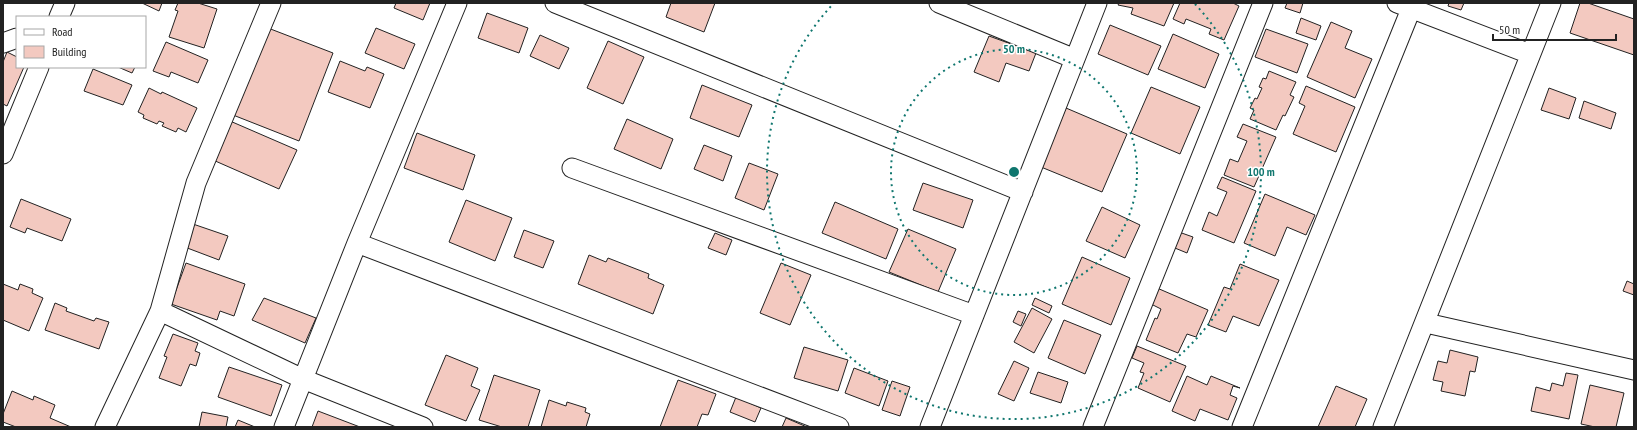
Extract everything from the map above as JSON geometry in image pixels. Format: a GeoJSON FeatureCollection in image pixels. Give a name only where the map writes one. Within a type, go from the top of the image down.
{"type":"FeatureCollection","features":[{"type":"Feature","properties":{"kind":"street"},"geometry":{"type":"LineString","coordinates":[[59,16],[65,3]]}},
{"type":"Feature","properties":{"kind":"street"},"geometry":{"type":"LineString","coordinates":[[105,427],[160,311],[196,183],[271,3]]}},
{"type":"Feature","properties":{"kind":"street"},"geometry":{"type":"LineString","coordinates":[[284,427],[357,243],[457,3]]}},
{"type":"Feature","properties":{"kind":"street"},"geometry":{"type":"LineString","coordinates":[[555,3],[1023,192]]}},
{"type":"Feature","properties":{"kind":"street"},"geometry":{"type":"LineString","coordinates":[[939,3],[1075,59]]}},
{"type":"Feature","properties":{"kind":"street"},"geometry":{"type":"LineString","coordinates":[[930,427],[1097,3]]}},
{"type":"Feature","properties":{"kind":"street"},"geometry":{"type":"LineString","coordinates":[[1092,427],[1263,3]]}},
{"type":"Feature","properties":{"kind":"street"},"geometry":{"type":"LineString","coordinates":[[1383,427],[1426,323],[1551,3]]}},
{"type":"Feature","properties":{"kind":"street"},"geometry":{"type":"LineString","coordinates":[[1242,427],[1404,6],[1530,54]]}},
{"type":"Feature","properties":{"kind":"street"},"geometry":{"type":"LineString","coordinates":[[3,44],[16,38]]}},
{"type":"Feature","properties":{"kind":"street"},"geometry":{"type":"LineString","coordinates":[[3,154],[39,68]]}},
{"type":"Feature","properties":{"kind":"street"},"geometry":{"type":"LineString","coordinates":[[572,168],[974,315]]}},
{"type":"Feature","properties":{"kind":"street"},"geometry":{"type":"LineString","coordinates":[[357,243],[839,427]]}},
{"type":"Feature","properties":{"kind":"street"},"geometry":{"type":"LineString","coordinates":[[160,311],[304,379],[423,427]]}},
{"type":"Feature","properties":{"kind":"street"},"geometry":{"type":"LineString","coordinates":[[1426,323],[1634,370]]}},
{"type":"Feature","properties":{"kind":"building"},"geometry":{"type":"Polygon","coordinates":[[[142,3],[162,3],[159,11],[142,3]]]}},
{"type":"Feature","properties":{"kind":"building"},"geometry":{"type":"Polygon","coordinates":[[[178,3],[198,3],[217,9],[204,48],[169,37],[178,11],[175,10],[178,3]]]}},
{"type":"Feature","properties":{"kind":"building"},"geometry":{"type":"Polygon","coordinates":[[[396,3],[430,3],[423,20],[394,8],[396,3]]]}},
{"type":"Feature","properties":{"kind":"building"},"geometry":{"type":"Polygon","coordinates":[[[671,3],[715,3],[704,32],[666,17],[671,3]]]}},
{"type":"Feature","properties":{"kind":"building"},"geometry":{"type":"Polygon","coordinates":[[[1119,3],[1174,3],[1164,26],[1131,14],[1133,8],[1118,5],[1119,3]]]}},
{"type":"Feature","properties":{"kind":"building"},"geometry":{"type":"Polygon","coordinates":[[[1180,3],[1233,3],[1239,6],[1224,40],[1209,34],[1211,29],[1186,19],[1184,24],[1173,19],[1180,3]]]}},
{"type":"Feature","properties":{"kind":"building"},"geometry":{"type":"Polygon","coordinates":[[[1287,3],[1303,3],[1300,13],[1285,8],[1287,3]]]}},
{"type":"Feature","properties":{"kind":"building"},"geometry":{"type":"Polygon","coordinates":[[[1449,3],[1464,3],[1461,10],[1448,6],[1449,3]]]}},
{"type":"Feature","properties":{"kind":"building"},"geometry":{"type":"Polygon","coordinates":[[[1580,3],[1588,3],[1634,19],[1634,55],[1570,33],[1580,3]]]}},
{"type":"Feature","properties":{"kind":"building"},"geometry":{"type":"Polygon","coordinates":[[[487,13],[528,28],[519,53],[478,38],[487,13]]]}},
{"type":"Feature","properties":{"kind":"building"},"geometry":{"type":"Polygon","coordinates":[[[1301,18],[1321,26],[1316,40],[1296,33],[1301,18]]]}},
{"type":"Feature","properties":{"kind":"building"},"geometry":{"type":"Polygon","coordinates":[[[1331,22],[1352,31],[1345,48],[1372,59],[1355,98],[1307,77],[1331,22]]]}},
{"type":"Feature","properties":{"kind":"building"},"geometry":{"type":"Polygon","coordinates":[[[1110,25],[1161,46],[1148,75],[1098,54],[1110,25]]]}},
{"type":"Feature","properties":{"kind":"building"},"geometry":{"type":"Polygon","coordinates":[[[268,28],[333,53],[299,141],[233,115],[268,28]]]}},
{"type":"Feature","properties":{"kind":"building"},"geometry":{"type":"Polygon","coordinates":[[[376,28],[415,44],[404,69],[365,53],[376,28]]]}},
{"type":"Feature","properties":{"kind":"building"},"geometry":{"type":"Polygon","coordinates":[[[1266,29],[1308,44],[1297,73],[1255,57],[1266,29]]]}},
{"type":"Feature","properties":{"kind":"building"},"geometry":{"type":"Polygon","coordinates":[[[1173,34],[1219,54],[1205,88],[1158,69],[1173,34]]]}},
{"type":"Feature","properties":{"kind":"building"},"geometry":{"type":"Polygon","coordinates":[[[540,35],[569,48],[559,69],[530,56],[540,35]]]}},
{"type":"Feature","properties":{"kind":"building"},"geometry":{"type":"Polygon","coordinates":[[[989,36],[1036,53],[1029,71],[1006,63],[999,82],[974,72],[989,36]]]}},
{"type":"Feature","properties":{"kind":"building"},"geometry":{"type":"Polygon","coordinates":[[[608,41],[644,57],[623,104],[587,88],[608,41]]]}},
{"type":"Feature","properties":{"kind":"building"},"geometry":{"type":"Polygon","coordinates":[[[166,42],[208,60],[198,83],[171,72],[169,77],[153,71],[166,42]]]}},
{"type":"Feature","properties":{"kind":"building"},"geometry":{"type":"Polygon","coordinates":[[[7,52],[16,56],[16,68],[24,68],[7,106],[3,104],[3,62],[7,52]]]}},
{"type":"Feature","properties":{"kind":"building"},"geometry":{"type":"Polygon","coordinates":[[[340,61],[365,71],[367,67],[384,74],[370,108],[328,92],[340,61]]]}},
{"type":"Feature","properties":{"kind":"building"},"geometry":{"type":"Polygon","coordinates":[[[120,68],[134,68],[132,73],[120,68]]]}},
{"type":"Feature","properties":{"kind":"building"},"geometry":{"type":"Polygon","coordinates":[[[93,69],[132,85],[123,105],[84,91],[93,69]]]}},
{"type":"Feature","properties":{"kind":"building"},"geometry":{"type":"Polygon","coordinates":[[[1269,71],[1296,82],[1290,95],[1294,97],[1276,130],[1250,119],[1254,110],[1250,108],[1255,98],[1257,99],[1262,88],[1259,87],[1263,78],[1266,79],[1269,71]]]}},
{"type":"Feature","properties":{"kind":"building"},"geometry":{"type":"Polygon","coordinates":[[[702,85],[752,105],[739,137],[690,118],[702,85]]]}},
{"type":"Feature","properties":{"kind":"building"},"geometry":{"type":"Polygon","coordinates":[[[1306,86],[1355,107],[1336,152],[1293,134],[1305,106],[1299,103],[1306,86]]]}},
{"type":"Feature","properties":{"kind":"building"},"geometry":{"type":"Polygon","coordinates":[[[1151,87],[1200,107],[1180,154],[1131,133],[1151,87]]]}},
{"type":"Feature","properties":{"kind":"building"},"geometry":{"type":"Polygon","coordinates":[[[149,88],[161,94],[162,92],[197,108],[186,132],[178,128],[176,132],[162,126],[164,123],[159,121],[157,124],[143,118],[144,115],[138,112],[149,88]]]}},
{"type":"Feature","properties":{"kind":"building"},"geometry":{"type":"Polygon","coordinates":[[[1549,88],[1576,98],[1569,119],[1541,110],[1549,88]]]}},
{"type":"Feature","properties":{"kind":"building"},"geometry":{"type":"Polygon","coordinates":[[[1584,101],[1616,113],[1611,129],[1579,118],[1584,101]]]}},
{"type":"Feature","properties":{"kind":"building"},"geometry":{"type":"Polygon","coordinates":[[[1066,108],[1127,134],[1102,192],[1041,167],[1066,108]]]}},
{"type":"Feature","properties":{"kind":"building"},"geometry":{"type":"Polygon","coordinates":[[[627,119],[673,139],[661,169],[614,149],[627,119]]]}},
{"type":"Feature","properties":{"kind":"building"},"geometry":{"type":"Polygon","coordinates":[[[230,121],[297,150],[279,189],[213,160],[230,121]]]}},
{"type":"Feature","properties":{"kind":"building"},"geometry":{"type":"Polygon","coordinates":[[[1243,124],[1276,137],[1254,187],[1224,175],[1230,159],[1238,162],[1247,141],[1237,137],[1243,124]]]}},
{"type":"Feature","properties":{"kind":"building"},"geometry":{"type":"Polygon","coordinates":[[[417,133],[475,155],[463,190],[404,168],[417,133]]]}},
{"type":"Feature","properties":{"kind":"building"},"geometry":{"type":"Polygon","coordinates":[[[704,145],[732,156],[723,181],[694,169],[704,145]]]}},
{"type":"Feature","properties":{"kind":"building"},"geometry":{"type":"Polygon","coordinates":[[[749,163],[778,174],[764,210],[735,198],[749,163]]]}},
{"type":"Feature","properties":{"kind":"building"},"geometry":{"type":"Polygon","coordinates":[[[1222,177],[1256,191],[1234,243],[1202,230],[1209,212],[1217,216],[1227,192],[1217,188],[1222,177]]]}},
{"type":"Feature","properties":{"kind":"building"},"geometry":{"type":"Polygon","coordinates":[[[923,183],[973,200],[963,228],[913,210],[923,183]]]}},
{"type":"Feature","properties":{"kind":"building"},"geometry":{"type":"Polygon","coordinates":[[[1265,194],[1315,215],[1306,235],[1287,227],[1275,256],[1244,243],[1265,194]]]}},
{"type":"Feature","properties":{"kind":"building"},"geometry":{"type":"Polygon","coordinates":[[[21,199],[71,219],[62,241],[27,228],[25,233],[10,227],[21,199]]]}},
{"type":"Feature","properties":{"kind":"building"},"geometry":{"type":"Polygon","coordinates":[[[466,200],[512,218],[495,261],[449,242],[466,200]]]}},
{"type":"Feature","properties":{"kind":"building"},"geometry":{"type":"Polygon","coordinates":[[[835,202],[898,229],[886,259],[822,233],[835,202]]]}},
{"type":"Feature","properties":{"kind":"building"},"geometry":{"type":"Polygon","coordinates":[[[1102,207],[1140,225],[1125,258],[1086,241],[1102,207]]]}},
{"type":"Feature","properties":{"kind":"building"},"geometry":{"type":"Polygon","coordinates":[[[190,223],[228,236],[219,260],[182,246],[190,223]]]}},
{"type":"Feature","properties":{"kind":"building"},"geometry":{"type":"Polygon","coordinates":[[[908,229],[956,249],[938,292],[889,272],[908,229]]]}},
{"type":"Feature","properties":{"kind":"building"},"geometry":{"type":"Polygon","coordinates":[[[524,230],[554,241],[543,268],[514,257],[524,230]]]}},
{"type":"Feature","properties":{"kind":"building"},"geometry":{"type":"Polygon","coordinates":[[[1176,231],[1193,237],[1187,253],[1170,246],[1176,231]]]}},
{"type":"Feature","properties":{"kind":"building"},"geometry":{"type":"Polygon","coordinates":[[[715,233],[732,240],[726,255],[708,248],[715,233]]]}},
{"type":"Feature","properties":{"kind":"building"},"geometry":{"type":"Polygon","coordinates":[[[589,255],[606,262],[608,258],[649,274],[648,278],[664,285],[653,314],[578,284],[589,255]]]}},
{"type":"Feature","properties":{"kind":"building"},"geometry":{"type":"Polygon","coordinates":[[[1082,257],[1130,278],[1111,325],[1062,304],[1082,257]]]}},
{"type":"Feature","properties":{"kind":"building"},"geometry":{"type":"Polygon","coordinates":[[[186,263],[245,284],[234,316],[220,311],[217,320],[171,304],[186,263]]]}},
{"type":"Feature","properties":{"kind":"building"},"geometry":{"type":"Polygon","coordinates":[[[781,263],[811,275],[790,325],[760,313],[781,263]]]}},
{"type":"Feature","properties":{"kind":"building"},"geometry":{"type":"Polygon","coordinates":[[[1240,264],[1279,280],[1259,326],[1233,316],[1226,332],[1208,325],[1224,287],[1230,289],[1240,264]]]}},
{"type":"Feature","properties":{"kind":"building"},"geometry":{"type":"Polygon","coordinates":[[[1627,281],[1634,284],[1634,295],[1623,291],[1627,281]]]}},
{"type":"Feature","properties":{"kind":"building"},"geometry":{"type":"Polygon","coordinates":[[[3,284],[18,290],[20,284],[33,289],[32,293],[43,298],[29,331],[3,320],[3,284]]]}},
{"type":"Feature","properties":{"kind":"building"},"geometry":{"type":"Polygon","coordinates":[[[1157,288],[1208,310],[1196,337],[1187,334],[1178,353],[1146,340],[1155,318],[1157,319],[1161,309],[1151,304],[1157,288]]]}},
{"type":"Feature","properties":{"kind":"building"},"geometry":{"type":"Polygon","coordinates":[[[264,298],[316,318],[305,343],[252,320],[264,298]]]}},
{"type":"Feature","properties":{"kind":"building"},"geometry":{"type":"Polygon","coordinates":[[[1035,298],[1052,306],[1049,313],[1032,305],[1035,298]]]}},
{"type":"Feature","properties":{"kind":"building"},"geometry":{"type":"Polygon","coordinates":[[[55,303],[67,308],[66,311],[94,321],[96,318],[109,322],[99,349],[45,330],[55,303]]]}},
{"type":"Feature","properties":{"kind":"building"},"geometry":{"type":"Polygon","coordinates":[[[1032,308],[1052,319],[1034,353],[1014,342],[1032,308]]]}},
{"type":"Feature","properties":{"kind":"building"},"geometry":{"type":"Polygon","coordinates":[[[1018,311],[1026,314],[1021,326],[1013,322],[1018,311]]]}},
{"type":"Feature","properties":{"kind":"building"},"geometry":{"type":"Polygon","coordinates":[[[1064,320],[1101,335],[1085,374],[1048,358],[1064,320]]]}},
{"type":"Feature","properties":{"kind":"building"},"geometry":{"type":"Polygon","coordinates":[[[173,334],[198,343],[195,351],[200,353],[196,366],[190,364],[181,386],[159,378],[167,357],[164,356],[173,334]]]}},
{"type":"Feature","properties":{"kind":"building"},"geometry":{"type":"Polygon","coordinates":[[[1137,346],[1186,366],[1170,402],[1138,388],[1144,373],[1140,372],[1144,363],[1132,358],[1137,346]]]}},
{"type":"Feature","properties":{"kind":"building"},"geometry":{"type":"Polygon","coordinates":[[[804,347],[848,360],[838,391],[794,378],[804,347]]]}},
{"type":"Feature","properties":{"kind":"building"},"geometry":{"type":"Polygon","coordinates":[[[1450,350],[1478,357],[1475,372],[1470,371],[1465,396],[1441,391],[1443,382],[1433,380],[1438,361],[1447,363],[1450,350]]]}},
{"type":"Feature","properties":{"kind":"building"},"geometry":{"type":"Polygon","coordinates":[[[446,355],[478,368],[471,386],[480,390],[466,421],[425,405],[446,355]]]}},
{"type":"Feature","properties":{"kind":"building"},"geometry":{"type":"Polygon","coordinates":[[[1014,361],[1029,368],[1014,401],[998,394],[1014,361]]]}},
{"type":"Feature","properties":{"kind":"building"},"geometry":{"type":"Polygon","coordinates":[[[229,367],[282,385],[271,416],[218,397],[229,367]]]}},
{"type":"Feature","properties":{"kind":"building"},"geometry":{"type":"Polygon","coordinates":[[[854,368],[888,381],[879,406],[845,393],[854,368]]]}},
{"type":"Feature","properties":{"kind":"building"},"geometry":{"type":"Polygon","coordinates":[[[1038,372],[1068,382],[1061,403],[1030,393],[1038,372]]]}},
{"type":"Feature","properties":{"kind":"building"},"geometry":{"type":"Polygon","coordinates":[[[1566,373],[1578,375],[1569,419],[1531,411],[1536,387],[1550,391],[1552,383],[1563,386],[1566,373]]]}},
{"type":"Feature","properties":{"kind":"building"},"geometry":{"type":"Polygon","coordinates":[[[494,375],[540,390],[528,427],[502,427],[479,420],[494,375]]]}},
{"type":"Feature","properties":{"kind":"building"},"geometry":{"type":"Polygon","coordinates":[[[1187,376],[1207,385],[1211,376],[1240,388],[1233,386],[1230,395],[1237,398],[1228,420],[1200,409],[1195,421],[1172,411],[1187,376]]]}},
{"type":"Feature","properties":{"kind":"building"},"geometry":{"type":"Polygon","coordinates":[[[678,380],[716,394],[708,415],[702,414],[697,427],[660,427],[678,380]]]}},
{"type":"Feature","properties":{"kind":"building"},"geometry":{"type":"Polygon","coordinates":[[[892,381],[910,387],[900,416],[882,410],[892,381]]]}},
{"type":"Feature","properties":{"kind":"building"},"geometry":{"type":"Polygon","coordinates":[[[1590,385],[1624,393],[1616,427],[1595,427],[1581,424],[1590,385]]]}},
{"type":"Feature","properties":{"kind":"building"},"geometry":{"type":"Polygon","coordinates":[[[1336,386],[1367,399],[1355,427],[1318,427],[1336,386]]]}},
{"type":"Feature","properties":{"kind":"building"},"geometry":{"type":"Polygon","coordinates":[[[12,391],[33,400],[34,396],[55,405],[50,418],[71,427],[16,427],[3,422],[3,414],[12,391]]]}},
{"type":"Feature","properties":{"kind":"building"},"geometry":{"type":"Polygon","coordinates":[[[736,397],[761,408],[755,422],[730,412],[736,397]]]}},
{"type":"Feature","properties":{"kind":"building"},"geometry":{"type":"Polygon","coordinates":[[[549,400],[566,406],[567,402],[586,408],[585,412],[590,414],[586,427],[541,427],[549,400]]]}},
{"type":"Feature","properties":{"kind":"building"},"geometry":{"type":"Polygon","coordinates":[[[318,411],[360,427],[312,427],[318,411]]]}},
{"type":"Feature","properties":{"kind":"building"},"geometry":{"type":"Polygon","coordinates":[[[202,412],[228,417],[226,427],[199,427],[202,412]]]}},
{"type":"Feature","properties":{"kind":"building"},"geometry":{"type":"Polygon","coordinates":[[[786,418],[807,427],[782,427],[786,418]]]}},
{"type":"Feature","properties":{"kind":"building"},"geometry":{"type":"Polygon","coordinates":[[[238,420],[255,427],[235,427],[238,420]]]}}]}
